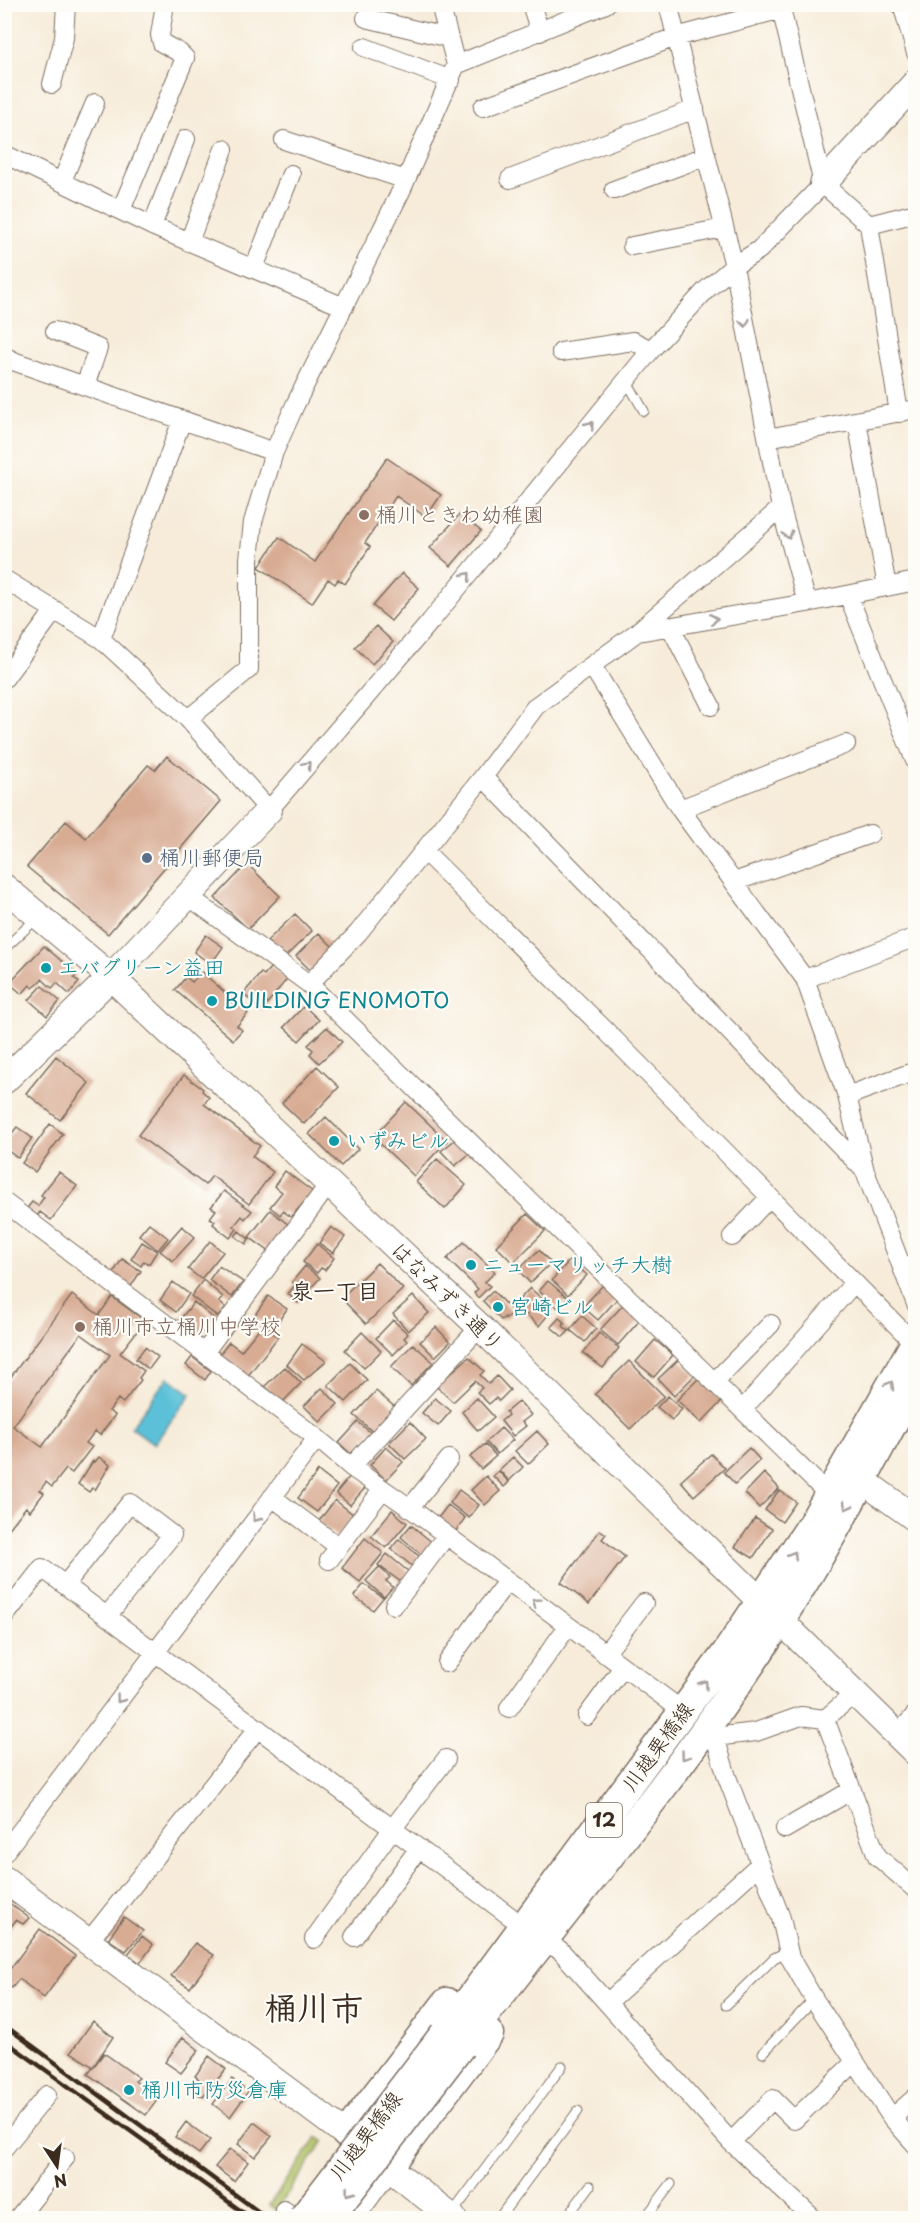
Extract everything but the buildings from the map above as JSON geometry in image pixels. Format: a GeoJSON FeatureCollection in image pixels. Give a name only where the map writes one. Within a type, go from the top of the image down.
{"type":"FeatureCollection","features":[{"type":"Feature","properties":{"kind":"main road","name":"川越栗橋線"},"geometry":{"type":"LineString","coordinates":[[329,2218],[452,2040],[651,1780],[701,1726],[770,1613],[790,1560],[915,1342]]}},
{"type":"Feature","properties":{"kind":"main road","name":"川越栗橋線"},"geometry":{"type":"LineString","coordinates":[[770,1613],[808,1576],[915,1382]]}},
{"type":"Feature","properties":{"kind":"main road"},"geometry":{"type":"LineString","coordinates":[[346,2134],[578,1832],[651,1780]]}},
{"type":"Feature","properties":{"kind":"main road"},"geometry":{"type":"LineString","coordinates":[[388,2168],[618,1863],[651,1780]]}},
{"type":"Feature","properties":{"kind":"main road","name":"川越栗橋線"},"geometry":{"type":"LineString","coordinates":[[294,2216],[452,2040]]}},
{"type":"Feature","properties":{"kind":"street"},"geometry":{"type":"LineString","coordinates":[[52,84],[64,38],[66,4]]}},
{"type":"Feature","properties":{"kind":"street"},"geometry":{"type":"LineString","coordinates":[[121,210],[185,58],[162,44],[160,34],[165,4]]}},
{"type":"Feature","properties":{"kind":"street"},"geometry":{"type":"LineString","coordinates":[[188,719],[249,669],[249,559],[253,522],[274,452],[406,180],[453,73],[449,38],[440,4]]}},
{"type":"Feature","properties":{"kind":"street"},"geometry":{"type":"LineString","coordinates":[[531,4],[540,32]]}},
{"type":"Feature","properties":{"kind":"street"},"geometry":{"type":"LineString","coordinates":[[364,47],[453,73],[606,4]]}},
{"type":"Feature","properties":{"kind":"street"},"geometry":{"type":"LineString","coordinates":[[668,4],[734,266],[781,508],[807,603]]}},
{"type":"Feature","properties":{"kind":"street"},"geometry":{"type":"LineString","coordinates":[[902,4],[915,53]]}},
{"type":"Feature","properties":{"kind":"street"},"geometry":{"type":"LineString","coordinates":[[483,107],[676,37],[783,6],[824,184],[868,225],[907,411],[768,438]]}},
{"type":"Feature","properties":{"kind":"street"},"geometry":{"type":"LineString","coordinates":[[366,18],[449,38]]}},
{"type":"Feature","properties":{"kind":"street"},"geometry":{"type":"LineString","coordinates":[[4,1081],[111,977],[269,810],[430,622],[651,350],[706,290],[734,266],[759,250],[824,184],[915,82]]}},
{"type":"Feature","properties":{"kind":"street"},"geometry":{"type":"LineString","coordinates":[[62,181],[95,103]]}},
{"type":"Feature","properties":{"kind":"street"},"geometry":{"type":"LineString","coordinates":[[510,179],[694,109]]}},
{"type":"Feature","properties":{"kind":"street"},"geometry":{"type":"LineString","coordinates":[[152,226],[186,139]]}},
{"type":"Feature","properties":{"kind":"street"},"geometry":{"type":"LineString","coordinates":[[284,140],[406,180]]}},
{"type":"Feature","properties":{"kind":"street"},"geometry":{"type":"LineString","coordinates":[[189,242],[224,149]]}},
{"type":"Feature","properties":{"kind":"street"},"geometry":{"type":"LineString","coordinates":[[4,154],[152,226],[344,307]]}},
{"type":"Feature","properties":{"kind":"street"},"geometry":{"type":"LineString","coordinates":[[614,190],[706,156]]}},
{"type":"Feature","properties":{"kind":"street"},"geometry":{"type":"LineString","coordinates":[[254,268],[291,174]]}},
{"type":"Feature","properties":{"kind":"street"},"geometry":{"type":"LineString","coordinates":[[868,225],[915,213]]}},
{"type":"Feature","properties":{"kind":"street"},"geometry":{"type":"LineString","coordinates":[[632,246],[724,228]]}},
{"type":"Feature","properties":{"kind":"street"},"geometry":{"type":"LineString","coordinates":[[55,331],[98,348],[85,386]]}},
{"type":"Feature","properties":{"kind":"street"},"geometry":{"type":"LineString","coordinates":[[561,352],[633,341],[651,350]]}},
{"type":"Feature","properties":{"kind":"street"},"geometry":{"type":"LineString","coordinates":[[4,356],[274,452]]}},
{"type":"Feature","properties":{"kind":"street"},"geometry":{"type":"LineString","coordinates":[[101,639],[182,420]]}},
{"type":"Feature","properties":{"kind":"street"},"geometry":{"type":"LineString","coordinates":[[857,421],[887,587]]}},
{"type":"Feature","properties":{"kind":"street"},"geometry":{"type":"LineString","coordinates":[[309,984],[358,933],[483,777],[536,706],[636,633],[781,508]]}},
{"type":"Feature","properties":{"kind":"street"},"geometry":{"type":"LineString","coordinates":[[4,579],[101,639],[188,719],[269,810]]}},
{"type":"Feature","properties":{"kind":"street"},"geometry":{"type":"LineString","coordinates":[[636,633],[807,603],[915,581]]}},
{"type":"Feature","properties":{"kind":"street"},"geometry":{"type":"LineString","coordinates":[[848,595],[915,763]]}},
{"type":"Feature","properties":{"kind":"street"},"geometry":{"type":"LineString","coordinates":[[4,679],[56,610]]}},
{"type":"Feature","properties":{"kind":"street"},"geometry":{"type":"LineString","coordinates":[[670,627],[711,706]]}},
{"type":"Feature","properties":{"kind":"street"},"geometry":{"type":"LineString","coordinates":[[592,666],[680,809],[805,979],[847,1096],[865,1171],[915,1304]]}},
{"type":"Feature","properties":{"kind":"street"},"geometry":{"type":"LineString","coordinates":[[680,809],[846,744]]}},
{"type":"Feature","properties":{"kind":"street"},"geometry":{"type":"LineString","coordinates":[[483,777],[865,1171]]}},
{"type":"Feature","properties":{"kind":"street"},"geometry":{"type":"LineString","coordinates":[[734,882],[870,834]]}},
{"type":"Feature","properties":{"kind":"street"},"geometry":{"type":"LineString","coordinates":[[424,851],[915,1342]]}},
{"type":"Feature","properties":{"kind":"street","name":"はなみずき通り"},"geometry":{"type":"LineString","coordinates":[[4,887],[111,977],[480,1327],[915,1753]]}},
{"type":"Feature","properties":{"kind":"street"},"geometry":{"type":"LineString","coordinates":[[189,896],[309,984],[828,1494]]}},
{"type":"Feature","properties":{"kind":"street"},"geometry":{"type":"LineString","coordinates":[[805,979],[915,937]]}},
{"type":"Feature","properties":{"kind":"street"},"geometry":{"type":"LineString","coordinates":[[847,1096],[915,1071]]}},
{"type":"Feature","properties":{"kind":"street"},"geometry":{"type":"LineString","coordinates":[[204,1353],[328,1184]]}},
{"type":"Feature","properties":{"kind":"street"},"geometry":{"type":"LineString","coordinates":[[732,1236],[769,1198]]}},
{"type":"Feature","properties":{"kind":"street"},"geometry":{"type":"LineString","coordinates":[[4,1202],[317,1438],[351,1467],[410,1508],[701,1726],[727,1778],[781,1918],[790,1958],[814,1999],[892,2118],[915,2145]]}},
{"type":"Feature","properties":{"kind":"street"},"geometry":{"type":"LineString","coordinates":[[743,1409],[854,1283]]}},
{"type":"Feature","properties":{"kind":"street"},"geometry":{"type":"LineString","coordinates":[[715,1381],[771,1324]]}},
{"type":"Feature","properties":{"kind":"street"},"geometry":{"type":"LineString","coordinates":[[351,1467],[480,1327]]}},
{"type":"Feature","properties":{"kind":"street"},"geometry":{"type":"LineString","coordinates":[[4,1853],[317,1438]]}},
{"type":"Feature","properties":{"kind":"street"},"geometry":{"type":"LineString","coordinates":[[410,1508],[449,1460]]}},
{"type":"Feature","properties":{"kind":"street"},"geometry":{"type":"LineString","coordinates":[[862,1480],[915,1519]]}},
{"type":"Feature","properties":{"kind":"street"},"geometry":{"type":"LineString","coordinates":[[272,1497],[334,1553],[382,1489]]}},
{"type":"Feature","properties":{"kind":"street"},"geometry":{"type":"LineString","coordinates":[[65,1586],[130,1503],[172,1535],[107,1616]]}},
{"type":"Feature","properties":{"kind":"street"},"geometry":{"type":"LineString","coordinates":[[394,1605],[446,1536]]}},
{"type":"Feature","properties":{"kind":"street"},"geometry":{"type":"LineString","coordinates":[[4,1617],[42,1568],[511,1917]]}},
{"type":"Feature","properties":{"kind":"street"},"geometry":{"type":"LineString","coordinates":[[447,1663],[507,1581]]}},
{"type":"Feature","properties":{"kind":"street"},"geometry":{"type":"LineString","coordinates":[[605,1654],[644,1603]]}},
{"type":"Feature","properties":{"kind":"street"},"geometry":{"type":"LineString","coordinates":[[509,1708],[568,1626]]}},
{"type":"Feature","properties":{"kind":"street"},"geometry":{"type":"LineString","coordinates":[[587,1716],[623,1667]]}},
{"type":"Feature","properties":{"kind":"street"},"geometry":{"type":"LineString","coordinates":[[701,1726],[756,1732],[801,1716],[825,1719],[854,1694]]}},
{"type":"Feature","properties":{"kind":"street"},"geometry":{"type":"LineString","coordinates":[[897,1735],[915,1714]]}},
{"type":"Feature","properties":{"kind":"street"},"geometry":{"type":"LineString","coordinates":[[825,1719],[877,1856],[915,1890]]}},
{"type":"Feature","properties":{"kind":"street"},"geometry":{"type":"LineString","coordinates":[[88,1941],[258,1728]]}},
{"type":"Feature","properties":{"kind":"street"},"geometry":{"type":"LineString","coordinates":[[314,1939],[393,1828],[446,1760]]}},
{"type":"Feature","properties":{"kind":"street"},"geometry":{"type":"LineString","coordinates":[[785,1829],[852,1790]]}},
{"type":"Feature","properties":{"kind":"street"},"geometry":{"type":"LineString","coordinates":[[354,1937],[419,1848]]}},
{"type":"Feature","properties":{"kind":"street"},"geometry":{"type":"LineString","coordinates":[[607,2003],[760,1864]]}},
{"type":"Feature","properties":{"kind":"street"},"geometry":{"type":"LineString","coordinates":[[4,1879],[346,2134],[452,2217]]}},
{"type":"Feature","properties":{"kind":"street"},"geometry":{"type":"LineString","coordinates":[[554,1947],[560,1950],[731,2142],[813,2218]]}},
{"type":"Feature","properties":{"kind":"street"},"geometry":{"type":"LineString","coordinates":[[731,2142],[773,2098],[794,2120],[855,2062]]}},
{"type":"Feature","properties":{"kind":"street"},"geometry":{"type":"LineString","coordinates":[[4,2148],[47,2095]]}},
{"type":"Feature","properties":{"kind":"street"},"geometry":{"type":"LineString","coordinates":[[892,2118],[915,2097]]}},
{"type":"Feature","properties":{"kind":"street"},"geometry":{"type":"LineString","coordinates":[[18,2218],[65,2158]]}},
{"type":"Feature","properties":{"kind":"street"},"geometry":{"type":"LineString","coordinates":[[355,2218],[383,2180],[388,2168]]}},
{"type":"Feature","properties":{"kind":"lane"},"geometry":{"type":"LineString","coordinates":[[627,380],[644,411]]}},
{"type":"Feature","properties":{"kind":"lane"},"geometry":{"type":"LineString","coordinates":[[6,945],[39,916]]}},
{"type":"Feature","properties":{"kind":"lane"},"geometry":{"type":"LineString","coordinates":[[726,2005],[774,1958],[788,1951]]}},
{"type":"Feature","properties":{"kind":"lane"},"geometry":{"type":"LineString","coordinates":[[763,2053],[814,1999]]}},
{"type":"Feature","properties":{"kind":"lane"},"geometry":{"type":"LineString","coordinates":[[452,2217],[562,2066]]}},
{"type":"Feature","properties":{"kind":"lane"},"geometry":{"type":"LineString","coordinates":[[499,2218],[578,2111]]}},
{"type":"Feature","properties":{"kind":"lane"},"geometry":{"type":"LineString","coordinates":[[645,2218],[671,2184]]}},
{"type":"Feature","properties":{"kind":"lane"},"geometry":{"type":"LineString","coordinates":[[566,2218],[590,2186]]}},
{"type":"Feature","properties":{"kind":"green space"},"geometry":{"type":"Polygon","coordinates":[[[317,2137],[324,2141],[276,2210],[269,2205],[317,2137]]]}},
{"type":"Feature","properties":{"kind":"water"},"geometry":{"type":"Polygon","coordinates":[[[168,1377],[191,1394],[154,1444],[131,1427],[168,1377]]]}},
{"type":"Feature","properties":{"kind":"railway"},"geometry":{"type":"LineString","coordinates":[[4,2025],[267,2218]]}},
{"type":"Feature","properties":{"kind":"railway"},"geometry":{"type":"LineString","coordinates":[[4,2040],[251,2218]]}},
{"type":"Feature","properties":{"kind":"place","name":"桶川ときわ幼稚園"},"geometry":{"type":"Point","coordinates":[364,515]}},
{"type":"Feature","properties":{"kind":"place","name":"桶川郵便局"},"geometry":{"type":"Point","coordinates":[147,858]}},
{"type":"Feature","properties":{"kind":"place","name":"エバグリーン益田"},"geometry":{"type":"Point","coordinates":[46,968]}},
{"type":"Feature","properties":{"kind":"place","name":"BUILDING ENOMOTO"},"geometry":{"type":"Point","coordinates":[212,1001]}},
{"type":"Feature","properties":{"kind":"place","name":"いずみビル"},"geometry":{"type":"Point","coordinates":[334,1141]}},
{"type":"Feature","properties":{"kind":"place","name":"ニューマリッチ大樹"},"geometry":{"type":"Point","coordinates":[471,1265]}},
{"type":"Feature","properties":{"kind":"place","name":"宮崎ビル"},"geometry":{"type":"Point","coordinates":[498,1307]}},
{"type":"Feature","properties":{"kind":"place","name":"桶川市立桶川中学校"},"geometry":{"type":"Point","coordinates":[80,1327]}},
{"type":"Feature","properties":{"kind":"place","name":"桶川市防災倉庫"},"geometry":{"type":"Point","coordinates":[129,2090]}},
{"type":"Feature","properties":{"kind":"district","name":"泉一丁目"},"geometry":{"type":"Point","coordinates":[335,1291]}},
{"type":"Feature","properties":{"kind":"district","name":"桶川市"},"geometry":{"type":"Point","coordinates":[314,2008]}}]}
